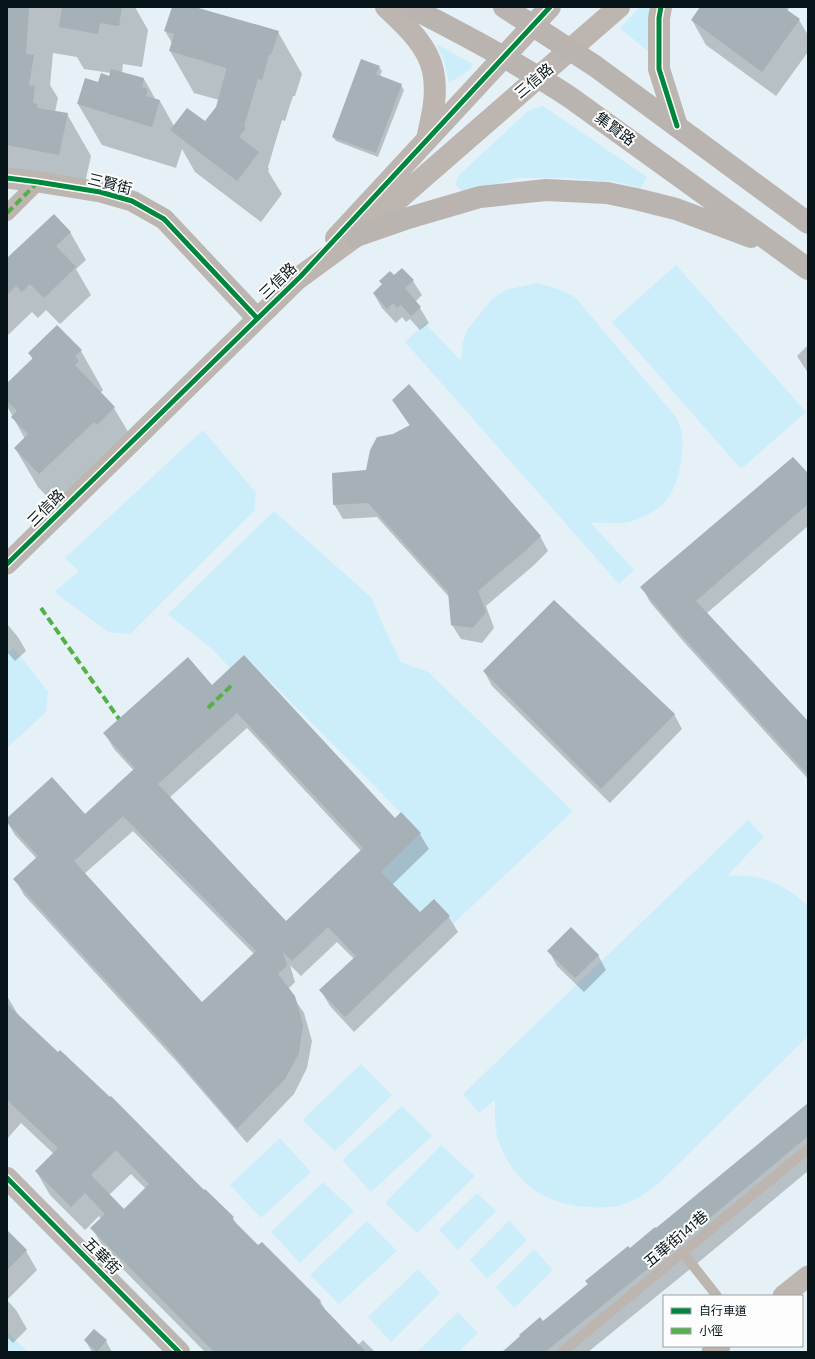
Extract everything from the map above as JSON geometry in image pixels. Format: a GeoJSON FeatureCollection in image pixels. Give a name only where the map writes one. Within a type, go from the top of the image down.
{"type":"FeatureCollection","features":[{"type":"Feature","properties":{"kind":"main road","name":"集賢路"},"geometry":{"type":"LineString","coordinates":[[410,7],[504,57],[539,77],[571,98],[808,269]]}},
{"type":"Feature","properties":{"kind":"main road"},"geometry":{"type":"LineString","coordinates":[[504,7],[571,50],[808,223]]}},
{"type":"Feature","properties":{"kind":"main road"},"geometry":{"type":"LineString","coordinates":[[356,236],[405,219],[480,197],[546,190],[607,193],[676,209],[779,248]]}},
{"type":"Feature","properties":{"kind":"street"},"geometry":{"type":"LineString","coordinates":[[386,7],[404,23],[419,42],[428,57],[433,71],[434,103],[427,139]]}},
{"type":"Feature","properties":{"kind":"street"},"geometry":{"type":"LineString","coordinates":[[533,25],[550,7]]}},
{"type":"Feature","properties":{"kind":"street","name":"三信路"},"geometry":{"type":"LineString","coordinates":[[300,277],[356,236],[619,7]]}},
{"type":"Feature","properties":{"kind":"street"},"geometry":{"type":"LineString","coordinates":[[660,7],[659,69],[677,126]]}},
{"type":"Feature","properties":{"kind":"street","name":"三信路"},"geometry":{"type":"LineString","coordinates":[[8,560],[300,277],[533,25]]}},
{"type":"Feature","properties":{"kind":"street","name":"三賢街"},"geometry":{"type":"LineString","coordinates":[[7,178],[100,192],[132,201],[164,219],[257,318]]}},
{"type":"Feature","properties":{"kind":"street"},"geometry":{"type":"LineString","coordinates":[[7,213],[22,200],[38,182]]}},
{"type":"Feature","properties":{"kind":"street","name":"五華街"},"geometry":{"type":"LineString","coordinates":[[7,1178],[179,1352]]}},
{"type":"Feature","properties":{"kind":"street"},"geometry":{"type":"LineString","coordinates":[[784,1295],[808,1276]]}},
{"type":"Feature","properties":{"kind":"lane","name":"五華街141巷"},"geometry":{"type":"LineString","coordinates":[[562,1352],[808,1149]]}},
{"type":"Feature","properties":{"kind":"lane"},"geometry":{"type":"LineString","coordinates":[[683,1253],[716,1295]]}},
{"type":"Feature","properties":{"kind":"shaded area"},"geometry":{"type":"Polygon","coordinates":[[[640,7],[652,7],[656,58],[620,28],[640,7]]]}},
{"type":"Feature","properties":{"kind":"shaded area"},"geometry":{"type":"Polygon","coordinates":[[[436,44],[473,64],[470,70],[449,83],[444,60],[436,44]]]}},
{"type":"Feature","properties":{"kind":"shaded area"},"geometry":{"type":"Polygon","coordinates":[[[543,106],[647,177],[641,188],[616,182],[567,178],[517,178],[464,193],[455,184],[459,175],[529,110],[543,106]]]}},
{"type":"Feature","properties":{"kind":"shaded area"},"geometry":{"type":"Polygon","coordinates":[[[676,265],[806,412],[741,469],[612,322],[676,265]]]}},
{"type":"Feature","properties":{"kind":"shaded area"},"geometry":{"type":"Polygon","coordinates":[[[537,283],[558,289],[575,297],[676,417],[682,432],[680,470],[670,495],[659,508],[648,515],[631,522],[591,523],[634,570],[619,584],[405,342],[425,323],[461,361],[463,342],[467,330],[492,299],[506,290],[537,283]]]}},
{"type":"Feature","properties":{"kind":"shaded area"},"geometry":{"type":"Polygon","coordinates":[[[203,430],[256,493],[254,511],[130,634],[108,632],[54,592],[79,571],[65,558],[203,430]]]}},
{"type":"Feature","properties":{"kind":"shaded area"},"geometry":{"type":"Polygon","coordinates":[[[274,511],[371,597],[401,662],[428,672],[573,811],[453,924],[450,916],[434,899],[420,912],[381,872],[421,833],[244,655],[230,668],[212,649],[168,614],[274,511]]]}},
{"type":"Feature","properties":{"kind":"shaded area"},"geometry":{"type":"Polygon","coordinates":[[[14,648],[48,692],[46,712],[7,748],[7,653],[14,648]]]}},
{"type":"Feature","properties":{"kind":"shaded area"},"geometry":{"type":"Polygon","coordinates":[[[748,820],[764,837],[727,876],[762,878],[786,889],[808,906],[808,1036],[658,1184],[642,1196],[620,1205],[602,1208],[573,1205],[546,1197],[534,1190],[524,1181],[514,1171],[506,1159],[497,1134],[495,1122],[495,1100],[479,1113],[463,1094],[748,820]]]}},
{"type":"Feature","properties":{"kind":"shaded area"},"geometry":{"type":"Polygon","coordinates":[[[361,1064],[392,1095],[335,1151],[302,1120],[361,1064]]]}},
{"type":"Feature","properties":{"kind":"shaded area"},"geometry":{"type":"Polygon","coordinates":[[[402,1106],[432,1136],[371,1192],[342,1160],[402,1106]]]}},
{"type":"Feature","properties":{"kind":"shaded area"},"geometry":{"type":"Polygon","coordinates":[[[280,1138],[311,1172],[261,1218],[230,1185],[280,1138]]]}},
{"type":"Feature","properties":{"kind":"shaded area"},"geometry":{"type":"Polygon","coordinates":[[[441,1145],[475,1176],[417,1233],[385,1203],[441,1145]]]}},
{"type":"Feature","properties":{"kind":"shaded area"},"geometry":{"type":"Polygon","coordinates":[[[323,1182],[354,1211],[300,1263],[271,1232],[323,1182]]]}},
{"type":"Feature","properties":{"kind":"shaded area"},"geometry":{"type":"Polygon","coordinates":[[[477,1193],[496,1211],[458,1250],[439,1230],[477,1193]]]}},
{"type":"Feature","properties":{"kind":"shaded area"},"geometry":{"type":"Polygon","coordinates":[[[367,1221],[397,1251],[339,1304],[310,1275],[367,1221]]]}},
{"type":"Feature","properties":{"kind":"shaded area"},"geometry":{"type":"Polygon","coordinates":[[[509,1221],[527,1240],[487,1279],[470,1260],[509,1221]]]}},
{"type":"Feature","properties":{"kind":"shaded area"},"geometry":{"type":"Polygon","coordinates":[[[534,1249],[553,1270],[514,1308],[496,1287],[534,1249]]]}},
{"type":"Feature","properties":{"kind":"shaded area"},"geometry":{"type":"Polygon","coordinates":[[[418,1269],[440,1293],[391,1342],[368,1317],[418,1269]]]}},
{"type":"Feature","properties":{"kind":"shaded area"},"geometry":{"type":"Polygon","coordinates":[[[458,1312],[478,1333],[458,1352],[417,1352],[458,1312]]]}},
{"type":"Feature","properties":{"kind":"shaded area"},"geometry":{"type":"Polygon","coordinates":[[[7,1332],[28,1352],[7,1352],[7,1332]]]}},
{"type":"Feature","properties":{"kind":"building"},"geometry":{"type":"Polygon","coordinates":[[[7,7],[29,7],[26,54],[34,55],[29,85],[35,86],[33,103],[38,104],[37,108],[68,113],[59,155],[7,145],[7,7]]]}},
{"type":"Feature","properties":{"kind":"building"},"geometry":{"type":"Polygon","coordinates":[[[62,7],[122,7],[119,26],[100,23],[98,34],[59,27],[62,7]]]}},
{"type":"Feature","properties":{"kind":"building"},"geometry":{"type":"Polygon","coordinates":[[[172,7],[195,7],[279,31],[271,55],[269,55],[262,80],[258,79],[244,126],[246,128],[239,137],[259,152],[237,181],[170,130],[187,108],[205,121],[216,107],[226,71],[226,68],[169,51],[174,34],[164,31],[172,7]]]}},
{"type":"Feature","properties":{"kind":"building"},"geometry":{"type":"Polygon","coordinates":[[[700,7],[783,7],[800,19],[762,72],[691,20],[700,7]]]}},
{"type":"Feature","properties":{"kind":"building"},"geometry":{"type":"Polygon","coordinates":[[[361,59],[380,66],[376,74],[402,84],[376,153],[332,137],[361,59]]]}},
{"type":"Feature","properties":{"kind":"building"},"geometry":{"type":"Polygon","coordinates":[[[111,69],[144,78],[142,87],[148,89],[146,96],[160,100],[152,127],[77,104],[85,78],[98,82],[101,73],[109,76],[111,69]]]}},
{"type":"Feature","properties":{"kind":"building"},"geometry":{"type":"Polygon","coordinates":[[[54,214],[71,232],[56,246],[76,267],[44,298],[30,284],[22,292],[16,286],[7,295],[7,258],[54,214]]]}},
{"type":"Feature","properties":{"kind":"building"},"geometry":{"type":"Polygon","coordinates":[[[402,268],[414,280],[405,288],[421,307],[411,316],[401,305],[397,308],[393,303],[387,309],[373,293],[382,284],[379,281],[390,271],[394,275],[402,268]]]}},
{"type":"Feature","properties":{"kind":"building"},"geometry":{"type":"Polygon","coordinates":[[[57,325],[82,350],[75,356],[79,361],[75,365],[115,407],[97,425],[94,422],[39,474],[14,448],[28,434],[11,417],[17,411],[7,401],[7,383],[33,358],[28,353],[57,325]]]}},
{"type":"Feature","properties":{"kind":"building"},"geometry":{"type":"Polygon","coordinates":[[[409,384],[541,536],[478,591],[486,612],[473,628],[451,625],[448,592],[368,503],[333,505],[332,473],[366,470],[370,450],[377,437],[393,434],[410,425],[392,400],[409,384]]]}},
{"type":"Feature","properties":{"kind":"building"},"geometry":{"type":"Polygon","coordinates":[[[793,457],[808,473],[808,504],[696,601],[808,721],[808,775],[673,626],[640,587],[793,457]]]}},
{"type":"Feature","properties":{"kind":"building"},"geometry":{"type":"Polygon","coordinates":[[[554,600],[675,714],[601,789],[483,671],[554,600]]]}},
{"type":"Feature","properties":{"kind":"building"},"geometry":{"type":"Polygon","coordinates":[[[244,655],[395,818],[401,812],[421,833],[381,872],[420,912],[434,899],[450,916],[345,1017],[319,990],[356,956],[328,927],[292,961],[283,952],[287,966],[278,974],[295,996],[303,1025],[299,1053],[285,1079],[237,1129],[168,1048],[13,879],[38,856],[7,822],[7,818],[52,777],[85,814],[135,768],[103,733],[188,657],[212,685],[244,655]],[[237,713],[158,784],[286,921],[363,848],[237,713]],[[123,816],[74,861],[202,1002],[256,951],[123,816]]]}},
{"type":"Feature","properties":{"kind":"building"},"geometry":{"type":"Polygon","coordinates":[[[571,927],[599,955],[575,978],[547,951],[571,927]]]}},
{"type":"Feature","properties":{"kind":"building"},"geometry":{"type":"Polygon","coordinates":[[[7,1004],[58,1052],[60,1050],[110,1097],[111,1096],[204,1190],[205,1189],[234,1217],[232,1219],[258,1245],[262,1242],[321,1301],[319,1303],[366,1352],[214,1352],[90,1228],[105,1214],[85,1193],[71,1207],[35,1171],[58,1148],[7,1100],[7,1004]],[[116,1150],[91,1175],[124,1209],[149,1184],[116,1150]]]}},
{"type":"Feature","properties":{"kind":"building"},"geometry":{"type":"Polygon","coordinates":[[[808,1103],[808,1136],[687,1237],[545,1352],[502,1352],[540,1317],[543,1321],[588,1284],[585,1281],[628,1246],[630,1248],[655,1227],[656,1228],[808,1103]]]}},
{"type":"Feature","properties":{"kind":"building"},"geometry":{"type":"Polygon","coordinates":[[[7,1230],[27,1250],[7,1270],[7,1230]]]}},
{"type":"Feature","properties":{"kind":"building"},"geometry":{"type":"Polygon","coordinates":[[[94,1329],[107,1340],[97,1352],[84,1340],[94,1329]]]}},
{"type":"Feature","properties":{"kind":"marked path"},"geometry":{"type":"LineString","coordinates":[[7,213],[38,182]]}},
{"type":"Feature","properties":{"kind":"marked path"},"geometry":{"type":"LineString","coordinates":[[41,608],[119,719]]}},
{"type":"Feature","properties":{"kind":"marked path"},"geometry":{"type":"LineString","coordinates":[[208,708],[234,683]]}},
{"type":"Feature","properties":{"kind":"cycle path"},"geometry":{"type":"LineString","coordinates":[[7,564],[300,277],[550,7]]}},
{"type":"Feature","properties":{"kind":"cycle path"},"geometry":{"type":"LineString","coordinates":[[661,7],[659,18],[659,69],[677,126]]}},
{"type":"Feature","properties":{"kind":"cycle path"},"geometry":{"type":"LineString","coordinates":[[7,178],[100,192],[132,201],[164,219],[257,318]]}},
{"type":"Feature","properties":{"kind":"cycle path"},"geometry":{"type":"LineString","coordinates":[[7,1178],[179,1352]]}}]}
